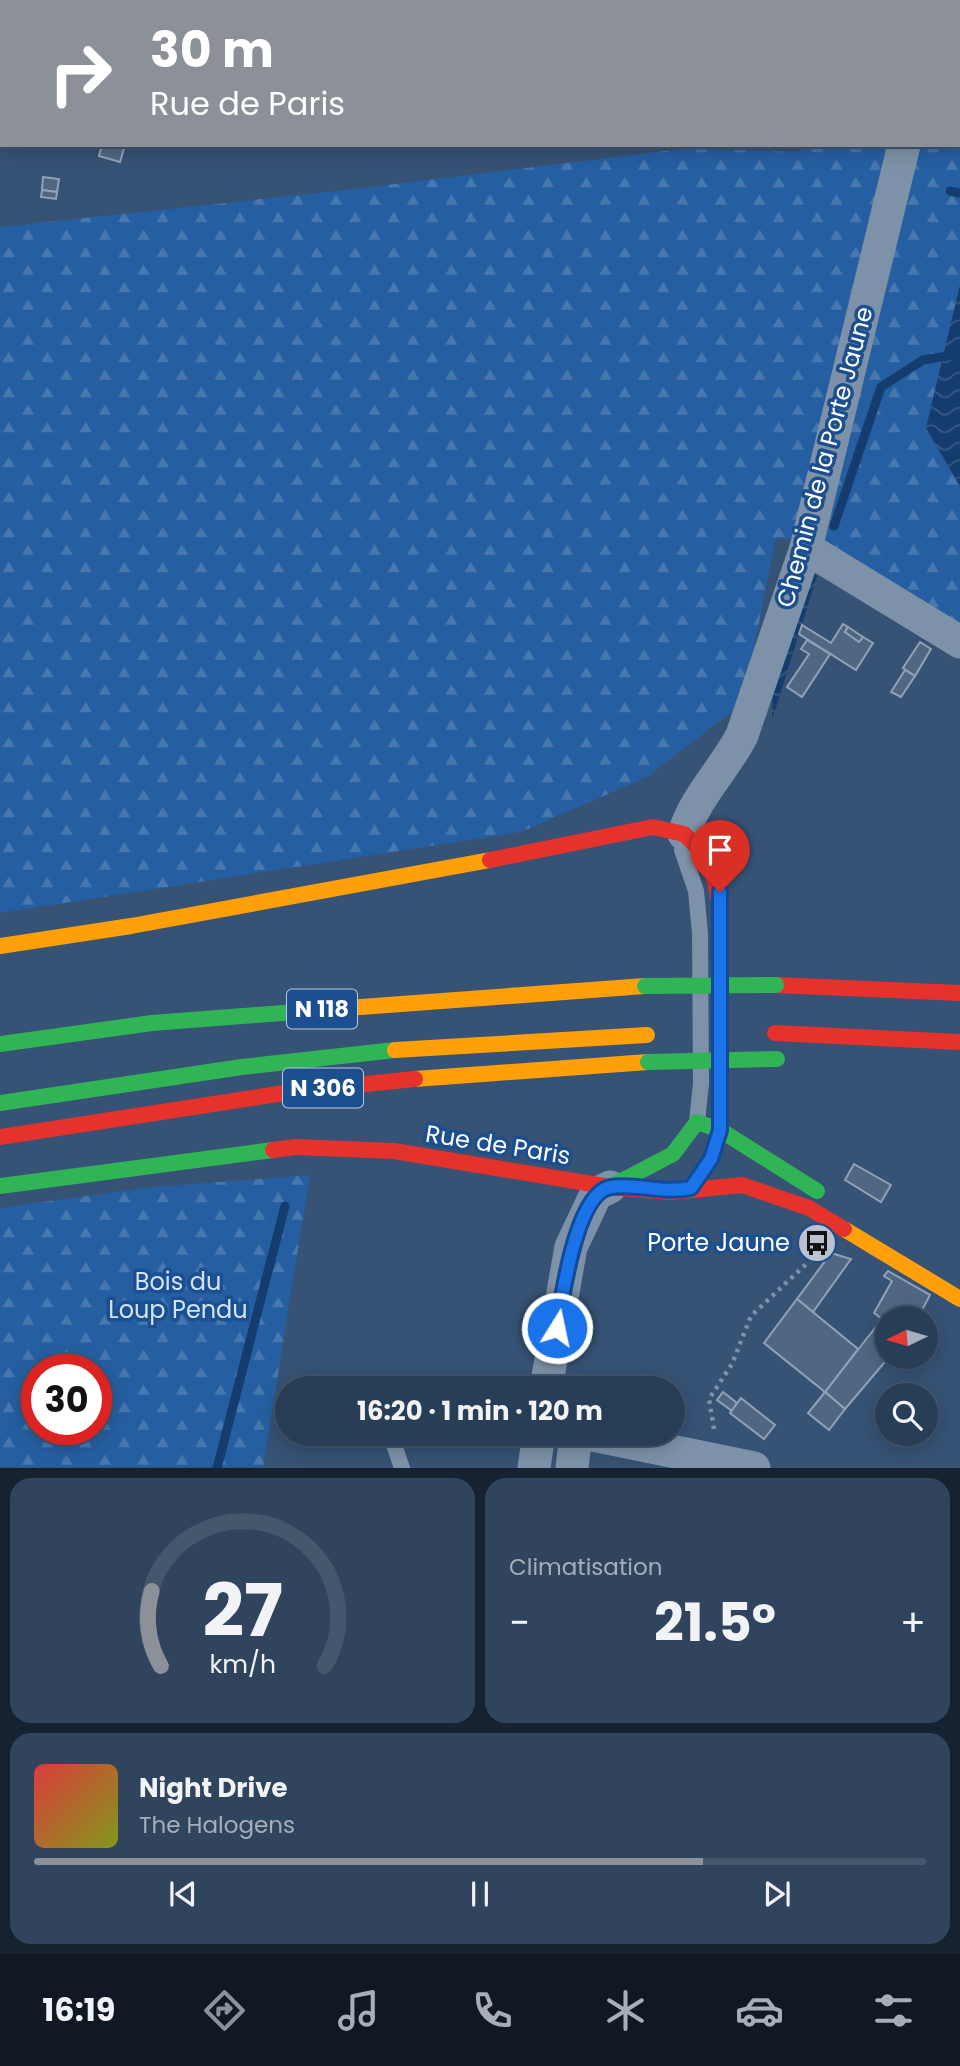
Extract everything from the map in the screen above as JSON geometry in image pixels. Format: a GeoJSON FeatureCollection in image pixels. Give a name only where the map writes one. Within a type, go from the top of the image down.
{"type":"FeatureCollection","features":[{"type":"Feature","properties":{"kind":"main road"},"geometry":{"type":"LineString","coordinates":[[0,946],[131,926],[400,877],[653,827],[684,834],[720,878],[720,1130],[711,1159],[691,1188],[673,1154]]}},
{"type":"Feature","properties":{"kind":"main road","name":"N 118"},"geometry":{"type":"LineString","coordinates":[[0,1044],[152,1023],[415,1001],[645,986],[776,985],[960,993]]}},
{"type":"Feature","properties":{"kind":"main road"},"geometry":{"type":"LineString","coordinates":[[685,1034],[737,1033]]}},
{"type":"Feature","properties":{"kind":"main road"},"geometry":{"type":"LineString","coordinates":[[769,1033],[960,1042]]}},
{"type":"Feature","properties":{"kind":"main road","name":"N 118"},"geometry":{"type":"LineString","coordinates":[[0,1103],[200,1070],[421,1045],[653,1035]]}},
{"type":"Feature","properties":{"kind":"main road"},"geometry":{"type":"LineString","coordinates":[[879,1054],[960,1047]]}},
{"type":"Feature","properties":{"kind":"main road","name":"N 306"},"geometry":{"type":"LineString","coordinates":[[0,1137],[297,1091],[453,1075],[648,1062],[783,1059]]}},
{"type":"Feature","properties":{"kind":"main road"},"geometry":{"type":"LineString","coordinates":[[610,1187],[673,1154],[697,1122],[720,1130],[830,1199]]}},
{"type":"Feature","properties":{"kind":"main road","name":"Rue de Paris"},"geometry":{"type":"LineString","coordinates":[[0,1186],[295,1147],[394,1151],[610,1187],[671,1192],[742,1185],[768,1191],[809,1208],[960,1299]]}},
{"type":"Feature","properties":{"kind":"street","name":"Chemin de la Porte Jaune"},"geometry":{"type":"LineString","coordinates":[[684,834],[689,816],[729,760],[742,735],[806,548],[904,147]]}},
{"type":"Feature","properties":{"kind":"street"},"geometry":{"type":"LineString","coordinates":[[806,548],[960,642]]}},
{"type":"Feature","properties":{"kind":"street"},"geometry":{"type":"LineString","coordinates":[[551,1376],[571,1247],[596,1194],[610,1187]]}},
{"type":"Feature","properties":{"kind":"street"},"geometry":{"type":"LineString","coordinates":[[534,1468],[537,1446]]}},
{"type":"Feature","properties":{"kind":"street"},"geometry":{"type":"LineString","coordinates":[[572,1468],[575,1446]]}},
{"type":"Feature","properties":{"kind":"street"},"geometry":{"type":"LineString","coordinates":[[648,1446],[754,1468]]}},
{"type":"Feature","properties":{"kind":"lane"},"geometry":{"type":"LineString","coordinates":[[684,834],[681,848],[696,891],[700,933],[701,1083],[697,1122]]}},
{"type":"Feature","properties":{"kind":"lane"},"geometry":{"type":"LineString","coordinates":[[884,1252],[893,1237]]}},
{"type":"Feature","properties":{"kind":"lane"},"geometry":{"type":"LineString","coordinates":[[394,1446],[402,1468]]}},
{"type":"Feature","properties":{"kind":"path"},"geometry":{"type":"LineString","coordinates":[[712,1459],[716,1445],[709,1399],[732,1364],[751,1316],[816,1256]]}},
{"type":"Feature","properties":{"kind":"green space"},"geometry":{"type":"Polygon","coordinates":[[[801,147],[960,147],[960,285],[926,428],[960,486],[960,624],[824,542],[776,537],[743,703],[647,777],[521,832],[0,913],[0,227],[337,191],[682,149],[799,152],[801,147]]]}},
{"type":"Feature","properties":{"kind":"green space","name":"Bois du Loup Pendu"},"geometry":{"type":"Polygon","coordinates":[[[310,1175],[278,1376],[275,1376],[275,1392],[263,1467],[0,1467],[0,1208],[153,1187],[310,1175]]]}},
{"type":"Feature","properties":{"kind":"water"},"geometry":{"type":"Polygon","coordinates":[[[960,285],[960,486],[926,428],[960,285]]]}},
{"type":"Feature","properties":{"kind":"water"},"geometry":{"type":"Polygon","coordinates":[[[808,570],[817,576],[772,720],[773,680],[808,570]]]}},
{"type":"Feature","properties":{"kind":"building"},"geometry":{"type":"Polygon","coordinates":[[[101,147],[124,147],[120,162],[99,156],[101,147]]]}},
{"type":"Feature","properties":{"kind":"building"},"geometry":{"type":"Polygon","coordinates":[[[43,177],[59,179],[57,192],[42,190],[43,177]]]}},
{"type":"Feature","properties":{"kind":"building"},"geometry":{"type":"Polygon","coordinates":[[[42,190],[57,192],[56,199],[41,197],[42,190]]]}},
{"type":"Feature","properties":{"kind":"building"},"geometry":{"type":"Polygon","coordinates":[[[843,624],[848,627],[845,632],[859,642],[863,637],[873,643],[856,670],[799,634],[802,625],[831,643],[843,624]]]}},
{"type":"Feature","properties":{"kind":"building"},"geometry":{"type":"Polygon","coordinates":[[[848,627],[863,637],[859,642],[845,632],[848,627]]]}},
{"type":"Feature","properties":{"kind":"building"},"geometry":{"type":"Polygon","coordinates":[[[807,640],[830,654],[802,697],[787,687],[809,654],[801,649],[807,640]]]}},
{"type":"Feature","properties":{"kind":"building"},"geometry":{"type":"Polygon","coordinates":[[[920,642],[931,649],[915,676],[903,668],[920,642]]]}},
{"type":"Feature","properties":{"kind":"building"},"geometry":{"type":"Polygon","coordinates":[[[905,670],[915,676],[901,697],[891,692],[905,670]]]}},
{"type":"Feature","properties":{"kind":"building"},"geometry":{"type":"Polygon","coordinates":[[[854,1164],[891,1185],[881,1202],[845,1180],[854,1164]]]}},
{"type":"Feature","properties":{"kind":"building"},"geometry":{"type":"Polygon","coordinates":[[[831,1253],[851,1259],[813,1312],[797,1299],[831,1253]]]}},
{"type":"Feature","properties":{"kind":"building"},"geometry":{"type":"Polygon","coordinates":[[[888,1271],[930,1295],[924,1306],[878,1306],[892,1281],[884,1276],[888,1271]]]}},
{"type":"Feature","properties":{"kind":"building"},"geometry":{"type":"Polygon","coordinates":[[[797,1299],[858,1349],[825,1392],[764,1343],[797,1299]]]}},
{"type":"Feature","properties":{"kind":"building"},"geometry":{"type":"Polygon","coordinates":[[[875,1328],[875,1369],[879,1369],[845,1409],[825,1392],[875,1328]]]}},
{"type":"Feature","properties":{"kind":"building"},"geometry":{"type":"Polygon","coordinates":[[[723,1392],[737,1403],[732,1411],[717,1400],[723,1392]]]}},
{"type":"Feature","properties":{"kind":"building"},"geometry":{"type":"Polygon","coordinates":[[[825,1392],[845,1409],[829,1430],[808,1413],[825,1392]]]}},
{"type":"Feature","properties":{"kind":"building"},"geometry":{"type":"Polygon","coordinates":[[[741,1398],[775,1425],[764,1439],[730,1413],[741,1398]]]}},
{"type":"Feature","properties":{"kind":"waterway"},"geometry":{"type":"LineString","coordinates":[[950,191],[960,193]]}},
{"type":"Feature","properties":{"kind":"waterway"},"geometry":{"type":"LineString","coordinates":[[834,526],[881,387],[923,360],[960,354]]}},
{"type":"Feature","properties":{"kind":"waterway"},"geometry":{"type":"LineString","coordinates":[[217,1468],[285,1206]]}},
{"type":"Feature","properties":{"kind":"traffic: fast"},"geometry":{"type":"LineString","coordinates":[[691,1188],[711,1159],[720,1130],[720,918]]}},
{"type":"Feature","properties":{"kind":"traffic: fast"},"geometry":{"type":"LineString","coordinates":[[645,986],[776,985]]}},
{"type":"Feature","properties":{"kind":"traffic: fast"},"geometry":{"type":"LineString","coordinates":[[0,1044],[152,1023],[347,1008]]}},
{"type":"Feature","properties":{"kind":"traffic: fast"},"geometry":{"type":"LineString","coordinates":[[0,1103],[242,1067],[395,1050]]}},
{"type":"Feature","properties":{"kind":"traffic: fast"},"geometry":{"type":"LineString","coordinates":[[648,1062],[777,1059]]}},
{"type":"Feature","properties":{"kind":"traffic: fast"},"geometry":{"type":"LineString","coordinates":[[610,1187],[673,1154],[697,1122],[720,1130],[817,1191]]}},
{"type":"Feature","properties":{"kind":"traffic: fast"},"geometry":{"type":"LineString","coordinates":[[0,1186],[273,1150]]}},
{"type":"Feature","properties":{"kind":"traffic: slow"},"geometry":{"type":"LineString","coordinates":[[0,946],[131,926],[490,860]]}},
{"type":"Feature","properties":{"kind":"traffic: slow"},"geometry":{"type":"LineString","coordinates":[[347,1008],[645,986]]}},
{"type":"Feature","properties":{"kind":"traffic: slow"},"geometry":{"type":"LineString","coordinates":[[395,1050],[647,1035]]}},
{"type":"Feature","properties":{"kind":"traffic: slow"},"geometry":{"type":"LineString","coordinates":[[415,1079],[648,1062]]}},
{"type":"Feature","properties":{"kind":"traffic: slow"},"geometry":{"type":"LineString","coordinates":[[844,1229],[960,1299]]}},
{"type":"Feature","properties":{"kind":"traffic: jam"},"geometry":{"type":"LineString","coordinates":[[490,860],[653,827],[684,834],[700,851],[711,872],[718,894],[720,918]]}},
{"type":"Feature","properties":{"kind":"traffic: jam"},"geometry":{"type":"LineString","coordinates":[[776,985],[960,993]]}},
{"type":"Feature","properties":{"kind":"traffic: jam"},"geometry":{"type":"LineString","coordinates":[[775,1033],[960,1042]]}},
{"type":"Feature","properties":{"kind":"traffic: jam"},"geometry":{"type":"LineString","coordinates":[[0,1137],[297,1091],[415,1079]]}},
{"type":"Feature","properties":{"kind":"traffic: jam"},"geometry":{"type":"LineString","coordinates":[[273,1150],[295,1147],[394,1151],[610,1187],[671,1192],[742,1185],[809,1208],[844,1229]]}},
{"type":"Feature","properties":{"kind":"place","name":"Porte Jaune"},"geometry":{"type":"Point","coordinates":[817,1243]}},
{"type":"Feature","properties":{"kind":"route"},"geometry":{"type":"LineString","coordinates":[[557,1328],[571,1247],[596,1194],[610,1187],[671,1192],[691,1188],[711,1159],[720,1130],[720,892]]}}]}
